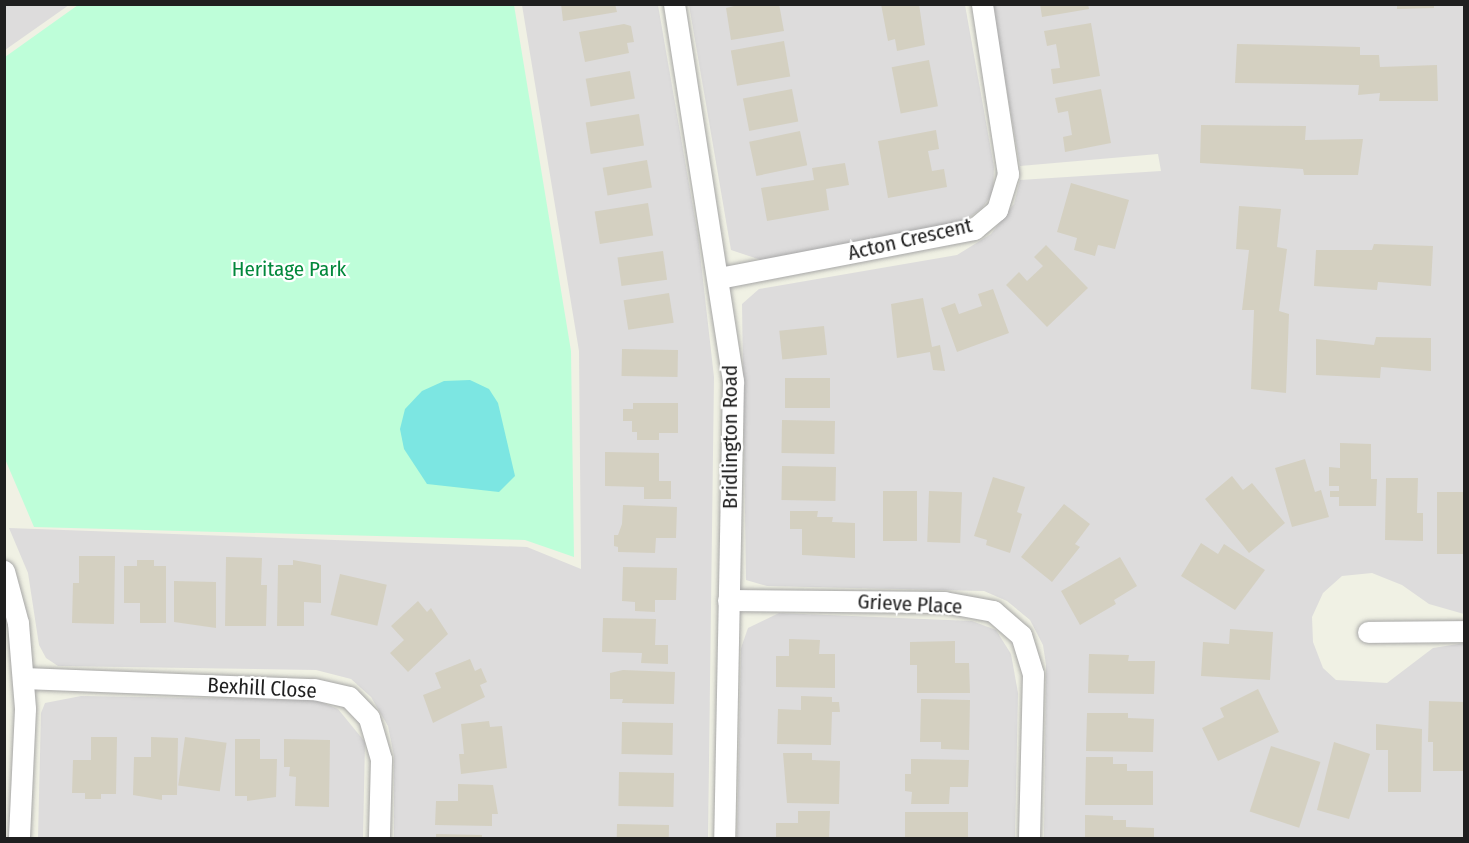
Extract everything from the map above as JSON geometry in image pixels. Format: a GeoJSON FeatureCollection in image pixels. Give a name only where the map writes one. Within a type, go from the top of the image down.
{"type":"FeatureCollection","features":[{"type":"Feature","properties":{"kind":"street","name":"Bridlington Road"},"geometry":{"type":"LineString","coordinates":[[674,4],[719,278],[733,381],[724,838]]}},
{"type":"Feature","properties":{"kind":"street","name":"Acton Crescent"},"geometry":{"type":"LineString","coordinates":[[719,278],[974,229],[997,210],[1008,174],[982,4]]}},
{"type":"Feature","properties":{"kind":"street"},"geometry":{"type":"LineString","coordinates":[[4,571],[18,622],[25,709],[12,806],[19,838]]}},
{"type":"Feature","properties":{"kind":"street","name":"Grieve Place"},"geometry":{"type":"LineString","coordinates":[[728,600],[944,602],[993,611],[1021,635],[1033,674],[1029,838]]}},
{"type":"Feature","properties":{"kind":"street"},"geometry":{"type":"LineString","coordinates":[[1368,632],[1464,631]]}},
{"type":"Feature","properties":{"kind":"street","name":"Bexhill Close"},"geometry":{"type":"LineString","coordinates":[[23,678],[314,688],[349,697],[369,718],[381,759],[379,838]]}},
{"type":"Feature","properties":{"kind":"shaded area"},"geometry":{"type":"Polygon","coordinates":[[[5,4],[69,4],[69,5],[5,50],[5,4]]]}},
{"type":"Feature","properties":{"kind":"shaded area"},"geometry":{"type":"Polygon","coordinates":[[[522,5],[658,5],[698,236],[714,377],[708,838],[394,838],[394,756],[388,726],[371,697],[351,679],[316,670],[58,666],[46,658],[39,645],[28,573],[9,528],[527,547],[581,569],[579,351],[522,5]]]}},
{"type":"Feature","properties":{"kind":"shaded area"},"geometry":{"type":"Polygon","coordinates":[[[689,5],[965,5],[994,167],[993,193],[982,208],[959,225],[761,260],[731,250],[689,5]]]}},
{"type":"Feature","properties":{"kind":"shaded area"},"geometry":{"type":"Polygon","coordinates":[[[992,5],[1464,5],[1464,614],[1429,604],[1402,585],[1372,573],[1342,576],[1323,593],[1312,617],[1313,642],[1323,668],[1336,680],[1387,683],[1433,648],[1464,643],[1464,838],[1044,838],[1046,665],[1043,645],[1030,620],[1007,601],[984,591],[767,586],[746,580],[742,304],[759,289],[957,255],[991,234],[1014,204],[1020,180],[1161,171],[1158,154],[1020,166],[992,5]]]}},
{"type":"Feature","properties":{"kind":"shaded area"},"geometry":{"type":"Polygon","coordinates":[[[470,380],[489,389],[498,403],[515,476],[499,492],[427,484],[404,449],[400,429],[405,409],[422,391],[444,381],[470,380]]]}},
{"type":"Feature","properties":{"kind":"shaded area"},"geometry":{"type":"Polygon","coordinates":[[[779,613],[972,621],[996,630],[1011,654],[1018,693],[1015,838],[737,838],[741,648],[748,628],[779,613]]]}},
{"type":"Feature","properties":{"kind":"shaded area"},"geometry":{"type":"Polygon","coordinates":[[[81,696],[316,700],[338,709],[365,742],[363,838],[38,838],[41,713],[45,703],[81,696]]]}},
{"type":"Feature","properties":{"kind":"green space","name":"Heritage Park"},"geometry":{"type":"Polygon","coordinates":[[[78,5],[514,5],[571,351],[574,557],[525,540],[34,527],[5,459],[5,57],[78,5]]]}},
{"type":"Feature","properties":{"kind":"building"},"geometry":{"type":"Polygon","coordinates":[[[561,4],[615,4],[617,12],[563,21],[561,4]]]}},
{"type":"Feature","properties":{"kind":"building"},"geometry":{"type":"Polygon","coordinates":[[[742,4],[779,4],[784,31],[731,40],[726,8],[742,4]]]}},
{"type":"Feature","properties":{"kind":"building"},"geometry":{"type":"Polygon","coordinates":[[[881,4],[919,4],[925,45],[897,51],[895,39],[888,41],[881,4]]]}},
{"type":"Feature","properties":{"kind":"building"},"geometry":{"type":"Polygon","coordinates":[[[1040,4],[1088,4],[1089,9],[1042,17],[1040,4]]]}},
{"type":"Feature","properties":{"kind":"building"},"geometry":{"type":"Polygon","coordinates":[[[1397,4],[1434,4],[1434,8],[1397,9],[1397,4]]]}},
{"type":"Feature","properties":{"kind":"building"},"geometry":{"type":"Polygon","coordinates":[[[1091,23],[1100,76],[1053,84],[1051,69],[1060,68],[1056,44],[1047,46],[1044,31],[1091,23]]]}},
{"type":"Feature","properties":{"kind":"building"},"geometry":{"type":"Polygon","coordinates":[[[624,24],[631,26],[634,42],[627,43],[629,53],[585,62],[579,32],[624,24]]]}},
{"type":"Feature","properties":{"kind":"building"},"geometry":{"type":"Polygon","coordinates":[[[784,41],[790,76],[737,86],[731,50],[784,41]]]}},
{"type":"Feature","properties":{"kind":"building"},"geometry":{"type":"Polygon","coordinates":[[[1237,44],[1360,47],[1360,55],[1379,55],[1380,67],[1437,65],[1438,101],[1379,101],[1380,93],[1358,95],[1359,85],[1235,83],[1237,44]]]}},
{"type":"Feature","properties":{"kind":"building"},"geometry":{"type":"Polygon","coordinates":[[[929,60],[938,106],[901,113],[892,67],[929,60]]]}},
{"type":"Feature","properties":{"kind":"building"},"geometry":{"type":"Polygon","coordinates":[[[630,71],[635,99],[591,106],[586,79],[630,71]]]}},
{"type":"Feature","properties":{"kind":"building"},"geometry":{"type":"Polygon","coordinates":[[[792,89],[798,121],[749,131],[743,99],[792,89]]]}},
{"type":"Feature","properties":{"kind":"building"},"geometry":{"type":"Polygon","coordinates":[[[1101,89],[1111,143],[1065,152],[1063,137],[1072,135],[1068,111],[1058,113],[1055,98],[1101,89]]]}},
{"type":"Feature","properties":{"kind":"building"},"geometry":{"type":"Polygon","coordinates":[[[639,114],[644,146],[591,154],[586,122],[639,114]]]}},
{"type":"Feature","properties":{"kind":"building"},"geometry":{"type":"Polygon","coordinates":[[[1201,125],[1306,126],[1305,140],[1363,139],[1358,175],[1304,175],[1303,169],[1200,163],[1201,125]]]}},
{"type":"Feature","properties":{"kind":"building"},"geometry":{"type":"Polygon","coordinates":[[[936,130],[939,149],[928,151],[932,171],[944,169],[947,187],[888,198],[878,141],[936,130]]]}},
{"type":"Feature","properties":{"kind":"building"},"geometry":{"type":"Polygon","coordinates":[[[800,131],[807,165],[756,176],[749,142],[800,131]]]}},
{"type":"Feature","properties":{"kind":"building"},"geometry":{"type":"Polygon","coordinates":[[[647,160],[652,188],[608,195],[603,168],[647,160]]]}},
{"type":"Feature","properties":{"kind":"building"},"geometry":{"type":"Polygon","coordinates":[[[845,163],[849,185],[826,189],[829,210],[767,221],[761,188],[814,180],[812,168],[845,163]]]}},
{"type":"Feature","properties":{"kind":"building"},"geometry":{"type":"Polygon","coordinates":[[[1071,183],[1129,200],[1115,249],[1098,245],[1095,256],[1074,250],[1077,238],[1057,232],[1071,183]]]}},
{"type":"Feature","properties":{"kind":"building"},"geometry":{"type":"Polygon","coordinates":[[[648,203],[653,236],[600,244],[595,211],[648,203]]]}},
{"type":"Feature","properties":{"kind":"building"},"geometry":{"type":"Polygon","coordinates":[[[1239,206],[1281,209],[1277,247],[1287,249],[1279,311],[1289,314],[1286,393],[1251,389],[1254,310],[1242,310],[1249,250],[1236,249],[1239,206]]]}},
{"type":"Feature","properties":{"kind":"building"},"geometry":{"type":"Polygon","coordinates":[[[1374,244],[1433,246],[1431,286],[1378,282],[1377,290],[1314,286],[1316,250],[1372,250],[1374,244]]]}},
{"type":"Feature","properties":{"kind":"building"},"geometry":{"type":"Polygon","coordinates":[[[1046,245],[1088,288],[1047,327],[1006,285],[1019,272],[1027,281],[1043,266],[1034,257],[1046,245]]]}},
{"type":"Feature","properties":{"kind":"building"},"geometry":{"type":"Polygon","coordinates":[[[663,251],[667,280],[621,286],[617,257],[663,251]]]}},
{"type":"Feature","properties":{"kind":"building"},"geometry":{"type":"Polygon","coordinates":[[[993,289],[1009,333],[957,352],[941,308],[955,303],[959,314],[982,306],[978,294],[993,289]]]}},
{"type":"Feature","properties":{"kind":"building"},"geometry":{"type":"Polygon","coordinates":[[[669,293],[674,323],[628,330],[624,300],[669,293]]]}},
{"type":"Feature","properties":{"kind":"building"},"geometry":{"type":"Polygon","coordinates":[[[923,298],[932,347],[940,345],[945,371],[933,370],[930,352],[897,358],[891,304],[923,298]]]}},
{"type":"Feature","properties":{"kind":"building"},"geometry":{"type":"Polygon","coordinates":[[[824,326],[827,355],[782,360],[779,331],[824,326]]]}},
{"type":"Feature","properties":{"kind":"building"},"geometry":{"type":"Polygon","coordinates":[[[1376,337],[1431,338],[1431,371],[1381,367],[1380,378],[1316,375],[1316,339],[1374,345],[1376,337]]]}},
{"type":"Feature","properties":{"kind":"building"},"geometry":{"type":"Polygon","coordinates":[[[622,349],[678,350],[678,377],[622,376],[622,349]]]}},
{"type":"Feature","properties":{"kind":"building"},"geometry":{"type":"Polygon","coordinates":[[[785,378],[830,378],[830,408],[785,408],[785,378]]]}},
{"type":"Feature","properties":{"kind":"building"},"geometry":{"type":"Polygon","coordinates":[[[633,403],[678,403],[678,433],[659,433],[659,440],[637,440],[637,432],[632,432],[632,421],[623,421],[623,409],[633,409],[633,403]]]}},
{"type":"Feature","properties":{"kind":"building"},"geometry":{"type":"Polygon","coordinates":[[[782,420],[835,421],[834,454],[781,453],[782,420]]]}},
{"type":"Feature","properties":{"kind":"building"},"geometry":{"type":"Polygon","coordinates":[[[1340,443],[1371,444],[1371,479],[1377,479],[1376,506],[1339,506],[1339,497],[1330,497],[1330,491],[1339,491],[1339,486],[1329,486],[1329,467],[1340,468],[1340,443]]]}},
{"type":"Feature","properties":{"kind":"building"},"geometry":{"type":"Polygon","coordinates":[[[605,452],[659,453],[659,481],[671,481],[671,499],[644,499],[644,487],[605,486],[605,452]]]}},
{"type":"Feature","properties":{"kind":"building"},"geometry":{"type":"Polygon","coordinates":[[[1305,459],[1315,492],[1321,490],[1329,517],[1292,527],[1275,468],[1305,459]]]}},
{"type":"Feature","properties":{"kind":"building"},"geometry":{"type":"Polygon","coordinates":[[[782,466],[836,467],[835,501],[781,500],[782,466]]]}},
{"type":"Feature","properties":{"kind":"building"},"geometry":{"type":"Polygon","coordinates":[[[1232,476],[1243,490],[1252,483],[1285,523],[1249,553],[1205,499],[1232,476]]]}},
{"type":"Feature","properties":{"kind":"building"},"geometry":{"type":"Polygon","coordinates":[[[993,477],[1025,487],[1017,512],[1022,514],[1010,553],[986,545],[987,540],[974,536],[993,477]]]}},
{"type":"Feature","properties":{"kind":"building"},"geometry":{"type":"Polygon","coordinates":[[[1386,478],[1418,478],[1417,513],[1423,513],[1423,541],[1385,540],[1386,478]]]}},
{"type":"Feature","properties":{"kind":"building"},"geometry":{"type":"Polygon","coordinates":[[[883,491],[917,491],[917,541],[883,541],[883,491]]]}},
{"type":"Feature","properties":{"kind":"building"},"geometry":{"type":"Polygon","coordinates":[[[929,491],[962,492],[960,543],[927,542],[929,491]]]}},
{"type":"Feature","properties":{"kind":"building"},"geometry":{"type":"Polygon","coordinates":[[[1437,492],[1464,492],[1464,554],[1437,554],[1437,492]]]}},
{"type":"Feature","properties":{"kind":"building"},"geometry":{"type":"Polygon","coordinates":[[[1064,504],[1090,524],[1075,544],[1080,547],[1052,582],[1021,557],[1064,504]]]}},
{"type":"Feature","properties":{"kind":"building"},"geometry":{"type":"Polygon","coordinates":[[[623,505],[677,507],[676,538],[656,538],[655,553],[618,552],[618,547],[614,546],[614,535],[618,535],[622,524],[623,505]]]}},
{"type":"Feature","properties":{"kind":"building"},"geometry":{"type":"Polygon","coordinates":[[[790,511],[818,511],[817,517],[833,517],[832,522],[855,523],[855,558],[802,555],[802,529],[790,529],[790,511]]]}},
{"type":"Feature","properties":{"kind":"building"},"geometry":{"type":"Polygon","coordinates":[[[1201,543],[1218,554],[1224,544],[1265,570],[1235,610],[1181,576],[1201,543]]]}},
{"type":"Feature","properties":{"kind":"building"},"geometry":{"type":"Polygon","coordinates":[[[79,556],[115,556],[114,624],[72,623],[73,583],[79,583],[79,556]]]}},
{"type":"Feature","properties":{"kind":"building"},"geometry":{"type":"Polygon","coordinates":[[[226,557],[262,558],[261,585],[267,585],[266,626],[225,626],[226,557]]]}},
{"type":"Feature","properties":{"kind":"building"},"geometry":{"type":"Polygon","coordinates":[[[1120,557],[1137,586],[1114,600],[1116,604],[1080,625],[1061,591],[1120,557]]]}},
{"type":"Feature","properties":{"kind":"building"},"geometry":{"type":"Polygon","coordinates":[[[137,560],[154,560],[154,566],[166,566],[166,623],[140,623],[140,603],[124,603],[124,566],[137,566],[137,560]]]}},
{"type":"Feature","properties":{"kind":"building"},"geometry":{"type":"Polygon","coordinates":[[[293,560],[321,565],[321,603],[304,602],[304,626],[277,626],[278,565],[293,565],[293,560]]]}},
{"type":"Feature","properties":{"kind":"building"},"geometry":{"type":"Polygon","coordinates":[[[623,567],[677,568],[676,600],[655,600],[655,612],[635,611],[635,602],[622,601],[623,567]]]}},
{"type":"Feature","properties":{"kind":"building"},"geometry":{"type":"Polygon","coordinates":[[[340,574],[387,585],[377,626],[331,615],[340,574]]]}},
{"type":"Feature","properties":{"kind":"building"},"geometry":{"type":"Polygon","coordinates":[[[174,581],[216,582],[216,628],[174,622],[174,581]]]}},
{"type":"Feature","properties":{"kind":"building"},"geometry":{"type":"Polygon","coordinates":[[[418,601],[427,612],[431,608],[448,634],[408,672],[390,653],[404,640],[391,626],[418,601]]]}},
{"type":"Feature","properties":{"kind":"building"},"geometry":{"type":"Polygon","coordinates":[[[603,618],[656,619],[655,645],[668,645],[668,664],[641,663],[642,653],[602,652],[603,618]]]}},
{"type":"Feature","properties":{"kind":"building"},"geometry":{"type":"Polygon","coordinates":[[[1230,629],[1273,632],[1270,680],[1201,676],[1203,642],[1229,644],[1230,629]]]}},
{"type":"Feature","properties":{"kind":"building"},"geometry":{"type":"Polygon","coordinates":[[[789,639],[820,640],[819,654],[835,654],[835,688],[776,687],[776,656],[789,656],[789,639]]]}},
{"type":"Feature","properties":{"kind":"building"},"geometry":{"type":"Polygon","coordinates":[[[955,641],[955,663],[969,663],[970,693],[917,693],[917,665],[910,665],[910,642],[955,641]]]}},
{"type":"Feature","properties":{"kind":"building"},"geometry":{"type":"Polygon","coordinates":[[[1089,654],[1129,655],[1128,661],[1155,661],[1154,694],[1088,693],[1089,654]]]}},
{"type":"Feature","properties":{"kind":"building"},"geometry":{"type":"Polygon","coordinates":[[[470,659],[475,671],[481,668],[487,682],[480,685],[485,697],[433,723],[423,695],[441,688],[435,673],[470,659]]]}},
{"type":"Feature","properties":{"kind":"building"},"geometry":{"type":"Polygon","coordinates":[[[623,670],[675,672],[674,704],[622,703],[623,699],[610,699],[610,673],[623,670]]]}},
{"type":"Feature","properties":{"kind":"building"},"geometry":{"type":"Polygon","coordinates":[[[1258,689],[1279,732],[1218,761],[1202,728],[1224,717],[1220,708],[1258,689]]]}},
{"type":"Feature","properties":{"kind":"building"},"geometry":{"type":"Polygon","coordinates":[[[801,696],[832,697],[832,702],[839,702],[840,712],[832,712],[831,745],[777,744],[778,709],[801,710],[801,696]]]}},
{"type":"Feature","properties":{"kind":"building"},"geometry":{"type":"Polygon","coordinates":[[[921,699],[970,700],[969,750],[941,749],[941,742],[920,742],[921,699]]]}},
{"type":"Feature","properties":{"kind":"building"},"geometry":{"type":"Polygon","coordinates":[[[1429,701],[1464,702],[1464,771],[1433,771],[1433,742],[1428,742],[1429,701]]]}},
{"type":"Feature","properties":{"kind":"building"},"geometry":{"type":"Polygon","coordinates":[[[1087,713],[1128,713],[1128,718],[1154,719],[1153,752],[1086,751],[1087,713]]]}},
{"type":"Feature","properties":{"kind":"building"},"geometry":{"type":"Polygon","coordinates":[[[489,721],[490,727],[502,726],[507,768],[461,774],[459,754],[464,754],[461,724],[489,721]]]}},
{"type":"Feature","properties":{"kind":"building"},"geometry":{"type":"Polygon","coordinates":[[[622,722],[673,723],[672,755],[621,754],[622,722]]]}},
{"type":"Feature","properties":{"kind":"building"},"geometry":{"type":"Polygon","coordinates":[[[1376,724],[1422,729],[1421,792],[1388,792],[1388,750],[1376,750],[1376,724]]]}},
{"type":"Feature","properties":{"kind":"building"},"geometry":{"type":"Polygon","coordinates":[[[91,737],[117,737],[116,794],[101,794],[101,799],[85,799],[85,793],[72,793],[73,760],[91,760],[91,737]]]}},
{"type":"Feature","properties":{"kind":"building"},"geometry":{"type":"Polygon","coordinates":[[[151,737],[178,738],[177,795],[162,795],[162,800],[133,795],[134,757],[151,757],[151,737]]]}},
{"type":"Feature","properties":{"kind":"building"},"geometry":{"type":"Polygon","coordinates":[[[185,737],[227,743],[220,791],[178,786],[185,737]]]}},
{"type":"Feature","properties":{"kind":"building"},"geometry":{"type":"Polygon","coordinates":[[[235,739],[260,739],[260,759],[277,759],[276,797],[247,801],[247,796],[235,796],[235,739]]]}},
{"type":"Feature","properties":{"kind":"building"},"geometry":{"type":"Polygon","coordinates":[[[284,739],[330,740],[329,807],[295,806],[296,777],[289,776],[290,767],[284,767],[284,739]]]}},
{"type":"Feature","properties":{"kind":"building"},"geometry":{"type":"Polygon","coordinates":[[[1334,742],[1370,754],[1349,819],[1317,810],[1334,742]]]}},
{"type":"Feature","properties":{"kind":"building"},"geometry":{"type":"Polygon","coordinates":[[[1271,746],[1320,762],[1299,828],[1250,812],[1271,746]]]}},
{"type":"Feature","properties":{"kind":"building"},"geometry":{"type":"Polygon","coordinates":[[[783,753],[812,753],[812,760],[840,761],[839,804],[787,803],[783,753]]]}},
{"type":"Feature","properties":{"kind":"building"},"geometry":{"type":"Polygon","coordinates":[[[1086,757],[1113,757],[1113,764],[1127,764],[1127,771],[1153,771],[1153,805],[1085,805],[1086,757]]]}},
{"type":"Feature","properties":{"kind":"building"},"geometry":{"type":"Polygon","coordinates":[[[911,759],[969,760],[968,787],[950,787],[949,804],[911,804],[912,792],[905,791],[905,774],[911,774],[911,759]]]}},
{"type":"Feature","properties":{"kind":"building"},"geometry":{"type":"Polygon","coordinates":[[[619,772],[674,773],[673,807],[618,806],[619,772]]]}},
{"type":"Feature","properties":{"kind":"building"},"geometry":{"type":"Polygon","coordinates":[[[458,784],[493,785],[498,814],[492,814],[492,826],[435,825],[436,801],[458,801],[458,784]]]}},
{"type":"Feature","properties":{"kind":"building"},"geometry":{"type":"Polygon","coordinates":[[[798,811],[830,811],[829,838],[776,838],[776,823],[798,823],[798,811]]]}},
{"type":"Feature","properties":{"kind":"building"},"geometry":{"type":"Polygon","coordinates":[[[905,812],[968,812],[968,838],[905,838],[905,812]]]}},
{"type":"Feature","properties":{"kind":"building"},"geometry":{"type":"Polygon","coordinates":[[[1085,815],[1113,816],[1113,820],[1126,820],[1126,827],[1154,828],[1154,838],[1085,838],[1085,815]]]}},
{"type":"Feature","properties":{"kind":"building"},"geometry":{"type":"Polygon","coordinates":[[[617,824],[669,825],[669,838],[617,838],[617,824]]]}},
{"type":"Feature","properties":{"kind":"building"},"geometry":{"type":"Polygon","coordinates":[[[436,834],[482,835],[482,838],[436,838],[436,834]]]}}]}
